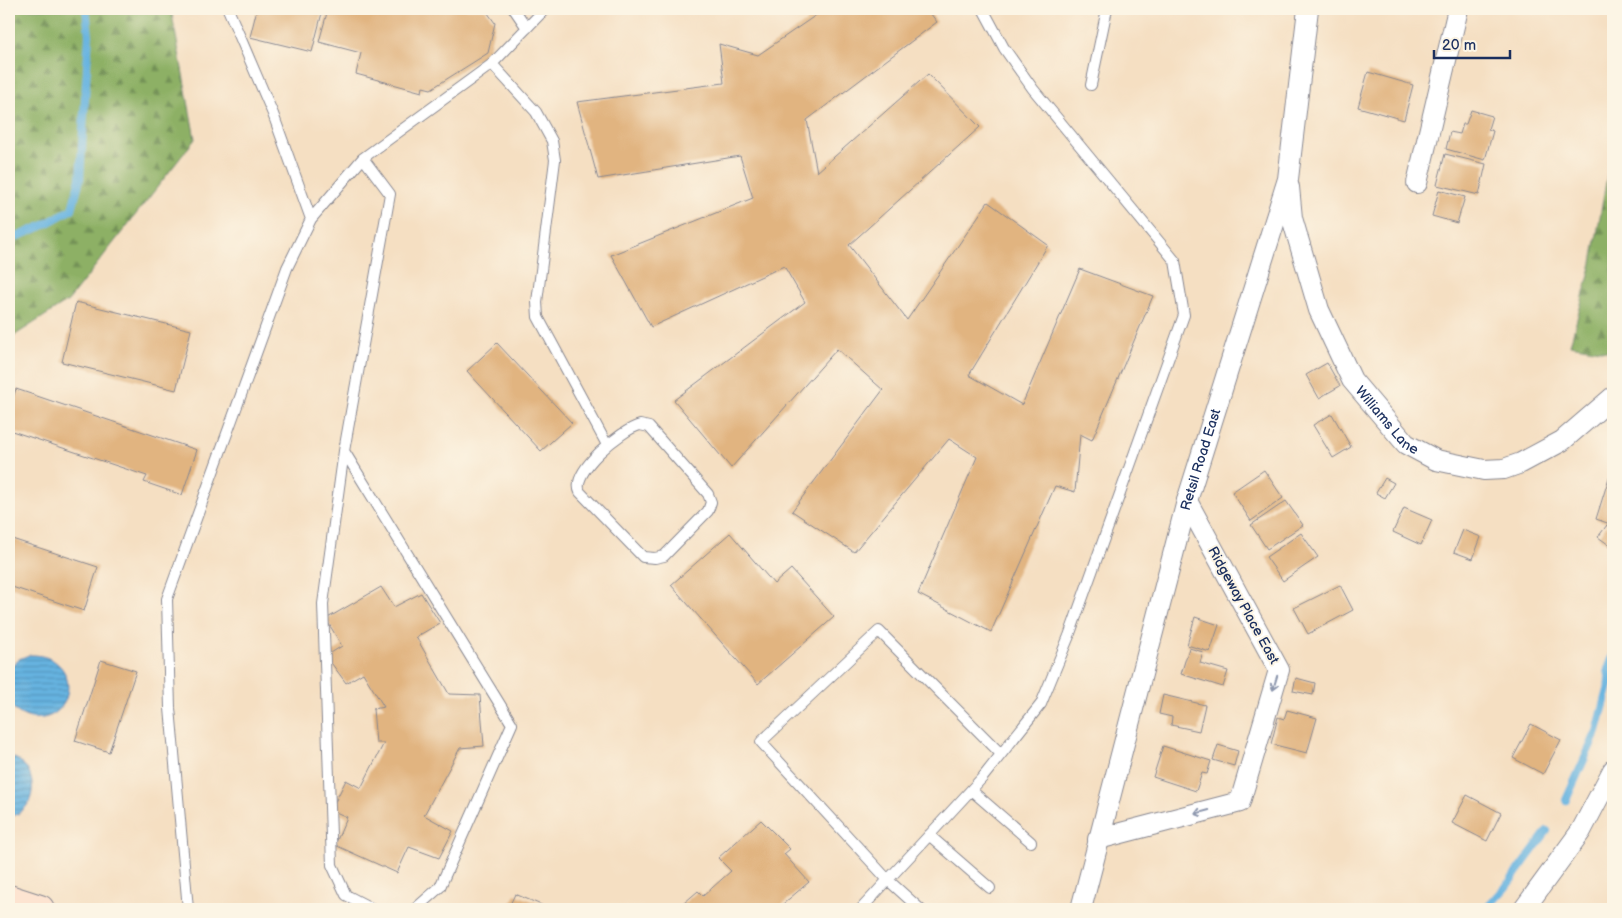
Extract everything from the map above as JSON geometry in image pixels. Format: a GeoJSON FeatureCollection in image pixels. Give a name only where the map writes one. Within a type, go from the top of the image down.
{"type":"FeatureCollection","features":[{"type":"Feature","properties":{"kind":"main road"},"geometry":{"type":"LineString","coordinates":[[9,899],[40,909]]}},
{"type":"Feature","properties":{"kind":"street","name":"Retsil Road East"},"geometry":{"type":"LineString","coordinates":[[1081,909],[1187,501],[1288,179],[1308,9]]}},
{"type":"Feature","properties":{"kind":"street"},"geometry":{"type":"LineString","coordinates":[[1417,183],[1458,9]]}},
{"type":"Feature","properties":{"kind":"street","name":"Williams Lane"},"geometry":{"type":"LineString","coordinates":[[1288,179],[1292,218],[1319,310],[1352,380],[1406,444],[1436,460],[1484,470],[1504,469],[1521,463],[1562,441],[1613,397]]}},
{"type":"Feature","properties":{"kind":"street","name":"Ridgeway Place East"},"geometry":{"type":"LineString","coordinates":[[1098,838],[1240,802],[1279,670],[1187,501]]}},
{"type":"Feature","properties":{"kind":"street"},"geometry":{"type":"LineString","coordinates":[[1524,909],[1581,831],[1613,770]]}},
{"type":"Feature","properties":{"kind":"lane"},"geometry":{"type":"LineString","coordinates":[[228,9],[273,114],[311,218]]}},
{"type":"Feature","properties":{"kind":"lane"},"geometry":{"type":"LineString","coordinates":[[514,9],[527,28]]}},
{"type":"Feature","properties":{"kind":"lane"},"geometry":{"type":"LineString","coordinates":[[188,909],[170,708],[167,599],[287,268],[311,218],[362,158],[492,64],[546,9]]}},
{"type":"Feature","properties":{"kind":"lane"},"geometry":{"type":"LineString","coordinates":[[861,909],[971,790],[1041,704],[1072,627],[1184,315],[1175,261],[1033,89],[1004,48],[983,9]]}},
{"type":"Feature","properties":{"kind":"lane"},"geometry":{"type":"LineString","coordinates":[[1091,85],[1107,9]]}},
{"type":"Feature","properties":{"kind":"lane"},"geometry":{"type":"LineString","coordinates":[[492,64],[536,112],[552,141],[555,160],[537,302],[538,317],[607,444]]}},
{"type":"Feature","properties":{"kind":"lane"},"geometry":{"type":"LineString","coordinates":[[362,158],[390,194],[344,451],[323,604],[332,865],[346,895],[373,909]]}},
{"type":"Feature","properties":{"kind":"lane"},"geometry":{"type":"LineString","coordinates":[[640,425],[649,427],[708,494],[711,502],[708,511],[664,556],[655,558],[643,557],[580,492],[577,486],[578,478],[607,444],[631,428],[640,425]]}},
{"type":"Feature","properties":{"kind":"lane"},"geometry":{"type":"LineString","coordinates":[[344,451],[512,724],[440,887],[415,909]]}},
{"type":"Feature","properties":{"kind":"lane"},"geometry":{"type":"LineString","coordinates":[[920,909],[888,880],[761,742],[880,630],[1001,754]]}},
{"type":"Feature","properties":{"kind":"lane"},"geometry":{"type":"LineString","coordinates":[[971,790],[1031,842]]}},
{"type":"Feature","properties":{"kind":"lane"},"geometry":{"type":"LineString","coordinates":[[930,835],[990,888]]}},
{"type":"Feature","properties":{"kind":"green space"},"geometry":{"type":"Polygon","coordinates":[[[9,9],[171,9],[195,139],[68,301],[9,339],[9,9]]]}},
{"type":"Feature","properties":{"kind":"green space"},"geometry":{"type":"Polygon","coordinates":[[[1613,142],[1613,352],[1570,345],[1592,263],[1613,142]]]}},
{"type":"Feature","properties":{"kind":"water"},"geometry":{"type":"Polygon","coordinates":[[[29,655],[47,657],[59,665],[66,676],[68,688],[65,701],[58,711],[46,717],[31,718],[24,716],[9,703],[9,670],[19,659],[29,655]]]}},
{"type":"Feature","properties":{"kind":"water"},"geometry":{"type":"Polygon","coordinates":[[[9,756],[19,761],[26,768],[31,777],[32,787],[31,797],[27,806],[19,813],[9,817],[9,756]]]}},
{"type":"Feature","properties":{"kind":"building"},"geometry":{"type":"Polygon","coordinates":[[[257,9],[323,9],[312,52],[250,37],[257,9]]]}},
{"type":"Feature","properties":{"kind":"building"},"geometry":{"type":"Polygon","coordinates":[[[328,9],[485,9],[495,23],[488,53],[431,89],[423,87],[422,92],[356,74],[361,53],[319,42],[328,9]]]}},
{"type":"Feature","properties":{"kind":"building"},"geometry":{"type":"Polygon","coordinates":[[[825,9],[927,9],[937,22],[807,120],[817,172],[928,74],[980,127],[849,245],[907,320],[988,202],[1048,245],[969,375],[1022,405],[1080,269],[1153,296],[1092,440],[1080,434],[1075,492],[1055,486],[991,632],[918,594],[977,457],[949,439],[854,552],[792,511],[883,390],[837,349],[731,468],[674,400],[805,302],[784,266],[651,327],[611,255],[753,198],[740,156],[598,179],[577,102],[724,83],[719,44],[758,55],[825,9]]]}},
{"type":"Feature","properties":{"kind":"building"},"geometry":{"type":"Polygon","coordinates":[[[1368,72],[1413,85],[1404,120],[1358,107],[1368,72]]]}},
{"type":"Feature","properties":{"kind":"building"},"geometry":{"type":"Polygon","coordinates":[[[1471,110],[1492,116],[1488,129],[1493,131],[1485,160],[1446,149],[1450,132],[1460,134],[1471,110]]]}},
{"type":"Feature","properties":{"kind":"building"},"geometry":{"type":"Polygon","coordinates":[[[1445,154],[1486,164],[1479,195],[1437,185],[1445,154]]]}},
{"type":"Feature","properties":{"kind":"building"},"geometry":{"type":"Polygon","coordinates":[[[1439,190],[1465,197],[1457,223],[1432,216],[1439,190]]]}},
{"type":"Feature","properties":{"kind":"building"},"geometry":{"type":"Polygon","coordinates":[[[76,302],[191,330],[176,390],[62,362],[76,302]]]}},
{"type":"Feature","properties":{"kind":"building"},"geometry":{"type":"Polygon","coordinates":[[[497,343],[572,423],[541,451],[467,371],[497,343]]]}},
{"type":"Feature","properties":{"kind":"building"},"geometry":{"type":"Polygon","coordinates":[[[1327,363],[1340,386],[1319,398],[1306,375],[1327,363]]]}},
{"type":"Feature","properties":{"kind":"building"},"geometry":{"type":"Polygon","coordinates":[[[16,389],[197,450],[182,495],[144,482],[147,476],[9,430],[9,410],[16,389]]]}},
{"type":"Feature","properties":{"kind":"building"},"geometry":{"type":"Polygon","coordinates":[[[1332,414],[1351,447],[1333,458],[1313,425],[1332,414]]]}},
{"type":"Feature","properties":{"kind":"building"},"geometry":{"type":"Polygon","coordinates":[[[1613,465],[1613,525],[1596,519],[1613,465]]]}},
{"type":"Feature","properties":{"kind":"building"},"geometry":{"type":"Polygon","coordinates":[[[1264,470],[1283,498],[1251,521],[1232,492],[1264,470]]]}},
{"type":"Feature","properties":{"kind":"building"},"geometry":{"type":"Polygon","coordinates":[[[1385,478],[1394,483],[1385,498],[1376,493],[1385,478]]]}},
{"type":"Feature","properties":{"kind":"building"},"geometry":{"type":"Polygon","coordinates":[[[1286,501],[1303,525],[1267,549],[1251,525],[1286,501]]]}},
{"type":"Feature","properties":{"kind":"building"},"geometry":{"type":"Polygon","coordinates":[[[1404,508],[1432,520],[1421,545],[1393,532],[1404,508]]]}},
{"type":"Feature","properties":{"kind":"building"},"geometry":{"type":"Polygon","coordinates":[[[1607,525],[1613,530],[1612,547],[1598,537],[1607,525]]]}},
{"type":"Feature","properties":{"kind":"building"},"geometry":{"type":"Polygon","coordinates":[[[1463,530],[1481,537],[1473,559],[1454,552],[1463,530]]]}},
{"type":"Feature","properties":{"kind":"building"},"geometry":{"type":"Polygon","coordinates":[[[730,533],[774,584],[791,569],[834,617],[758,684],[671,585],[730,533]]]}},
{"type":"Feature","properties":{"kind":"building"},"geometry":{"type":"Polygon","coordinates":[[[1301,533],[1318,557],[1283,581],[1266,557],[1301,533]]]}},
{"type":"Feature","properties":{"kind":"building"},"geometry":{"type":"Polygon","coordinates":[[[9,538],[98,567],[84,611],[9,586],[9,538]]]}},
{"type":"Feature","properties":{"kind":"building"},"geometry":{"type":"Polygon","coordinates":[[[1340,585],[1353,610],[1308,634],[1294,608],[1340,585]]]}},
{"type":"Feature","properties":{"kind":"building"},"geometry":{"type":"Polygon","coordinates":[[[381,587],[394,607],[421,593],[440,623],[416,637],[449,694],[480,695],[484,746],[460,748],[424,815],[453,831],[439,858],[409,847],[397,873],[335,845],[347,817],[331,810],[346,780],[361,788],[384,743],[376,743],[373,709],[384,707],[363,673],[346,683],[326,656],[342,646],[326,619],[381,587]]]}},
{"type":"Feature","properties":{"kind":"building"},"geometry":{"type":"Polygon","coordinates":[[[1195,617],[1219,625],[1210,652],[1187,645],[1195,617]]]}},
{"type":"Feature","properties":{"kind":"building"},"geometry":{"type":"Polygon","coordinates":[[[1189,648],[1203,652],[1200,663],[1228,671],[1223,687],[1181,674],[1189,648]]]}},
{"type":"Feature","properties":{"kind":"building"},"geometry":{"type":"Polygon","coordinates":[[[101,660],[136,671],[109,752],[75,741],[101,660]]]}},
{"type":"Feature","properties":{"kind":"building"},"geometry":{"type":"Polygon","coordinates":[[[1296,678],[1315,683],[1313,695],[1293,691],[1296,678]]]}},
{"type":"Feature","properties":{"kind":"building"},"geometry":{"type":"Polygon","coordinates":[[[1163,695],[1205,705],[1199,731],[1171,725],[1172,717],[1159,714],[1163,695]]]}},
{"type":"Feature","properties":{"kind":"building"},"geometry":{"type":"Polygon","coordinates":[[[1287,710],[1317,718],[1307,753],[1271,744],[1278,717],[1284,719],[1287,710]]]}},
{"type":"Feature","properties":{"kind":"building"},"geometry":{"type":"Polygon","coordinates":[[[1531,724],[1561,740],[1543,774],[1513,758],[1531,724]]]}},
{"type":"Feature","properties":{"kind":"building"},"geometry":{"type":"Polygon","coordinates":[[[1218,745],[1238,751],[1234,766],[1213,760],[1218,745]]]}},
{"type":"Feature","properties":{"kind":"building"},"geometry":{"type":"Polygon","coordinates":[[[1163,746],[1211,761],[1207,774],[1202,773],[1196,791],[1153,777],[1163,746]]]}},
{"type":"Feature","properties":{"kind":"building"},"geometry":{"type":"Polygon","coordinates":[[[1467,795],[1501,813],[1487,841],[1452,823],[1467,795]]]}},
{"type":"Feature","properties":{"kind":"building"},"geometry":{"type":"Polygon","coordinates":[[[761,820],[790,849],[784,854],[809,882],[777,909],[677,909],[698,891],[703,896],[731,871],[718,858],[761,820]]]}},
{"type":"Feature","properties":{"kind":"building"},"geometry":{"type":"Polygon","coordinates":[[[515,894],[551,909],[508,909],[515,894]]]}},
{"type":"Feature","properties":{"kind":"waterway"},"geometry":{"type":"LineString","coordinates":[[9,240],[42,226],[72,209],[80,179],[89,35],[86,9]]}},
{"type":"Feature","properties":{"kind":"waterway"},"geometry":{"type":"LineString","coordinates":[[1566,800],[1597,731],[1610,682],[1608,669],[1613,655]]}},
{"type":"Feature","properties":{"kind":"waterway"},"geometry":{"type":"LineString","coordinates":[[1486,909],[1506,887],[1547,831]]}}]}
